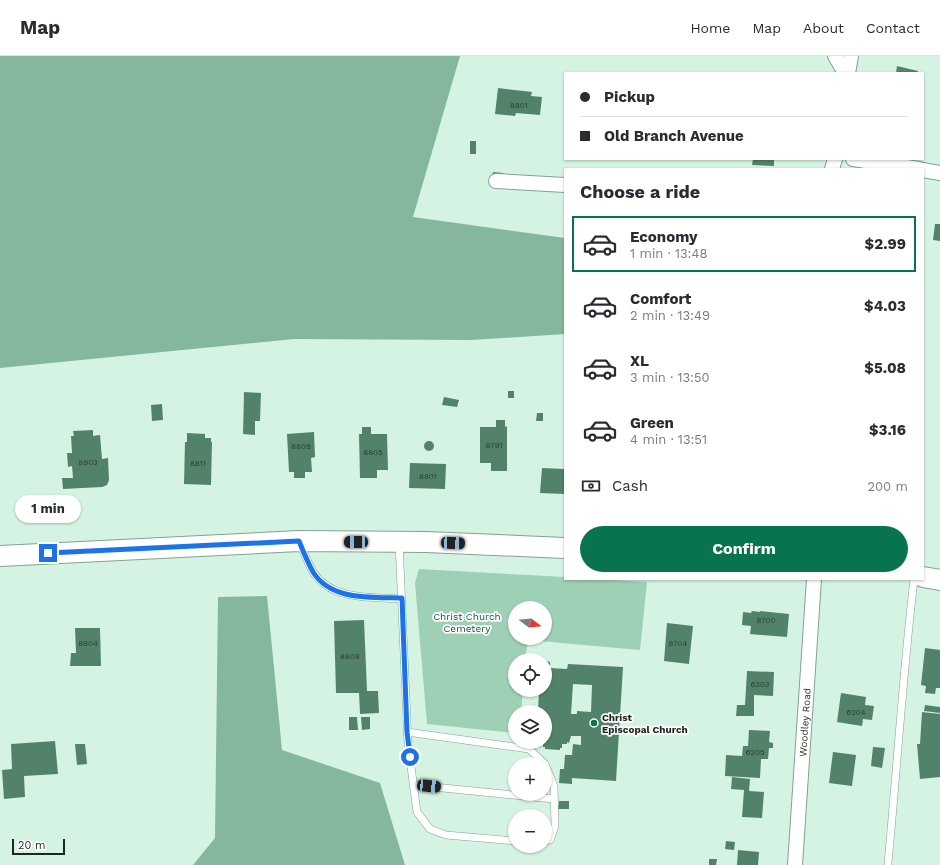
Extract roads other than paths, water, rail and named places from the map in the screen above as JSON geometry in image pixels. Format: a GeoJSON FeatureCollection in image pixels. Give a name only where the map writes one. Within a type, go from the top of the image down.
{"type":"FeatureCollection","features":[{"type":"Feature","properties":{"kind":"main road"},"geometry":{"type":"LineString","coordinates":[[0,556],[299,541],[399,542],[564,548]]}},
{"type":"Feature","properties":{"kind":"main road"},"geometry":{"type":"LineString","coordinates":[[924,577],[940,580]]}},
{"type":"Feature","properties":{"kind":"street"},"geometry":{"type":"LineString","coordinates":[[835,56],[846,72]]}},
{"type":"Feature","properties":{"kind":"street"},"geometry":{"type":"LineString","coordinates":[[847,72],[851,56]]}},
{"type":"Feature","properties":{"kind":"street"},"geometry":{"type":"LineString","coordinates":[[860,160],[912,168]]}},
{"type":"Feature","properties":{"kind":"street"},"geometry":{"type":"LineString","coordinates":[[924,170],[940,173]]}},
{"type":"Feature","properties":{"kind":"street"},"geometry":{"type":"LineString","coordinates":[[496,181],[564,185]]}},
{"type":"Feature","properties":{"kind":"street","name":"Woodley Road"},"geometry":{"type":"LineString","coordinates":[[795,865],[814,580]]}},
{"type":"Feature","properties":{"kind":"lane"},"geometry":{"type":"LineString","coordinates":[[299,541],[314,573],[330,589],[348,595],[402,598]]}},
{"type":"Feature","properties":{"kind":"lane"},"geometry":{"type":"LineString","coordinates":[[399,542],[407,732],[417,812],[430,830],[446,835],[508,840]]}},
{"type":"Feature","properties":{"kind":"lane"},"geometry":{"type":"LineString","coordinates":[[888,863],[914,580]]}},
{"type":"Feature","properties":{"kind":"lane"},"geometry":{"type":"LineString","coordinates":[[407,732],[530,749],[538,757]]}},
{"type":"Feature","properties":{"kind":"lane"},"geometry":{"type":"LineString","coordinates":[[552,781],[554,786],[555,826],[552,834]]}},
{"type":"Feature","properties":{"kind":"lane"},"geometry":{"type":"LineString","coordinates":[[413,784],[554,799]]}},
{"type":"Feature","properties":{"kind":"place","name":"Christ Episcopal Church"},"geometry":{"type":"Point","coordinates":[594,723]}},
{"type":"Feature","properties":{"kind":"park label","name":"Christ Church Cemetery"},"geometry":{"type":"Point","coordinates":[467,622]}}]}
